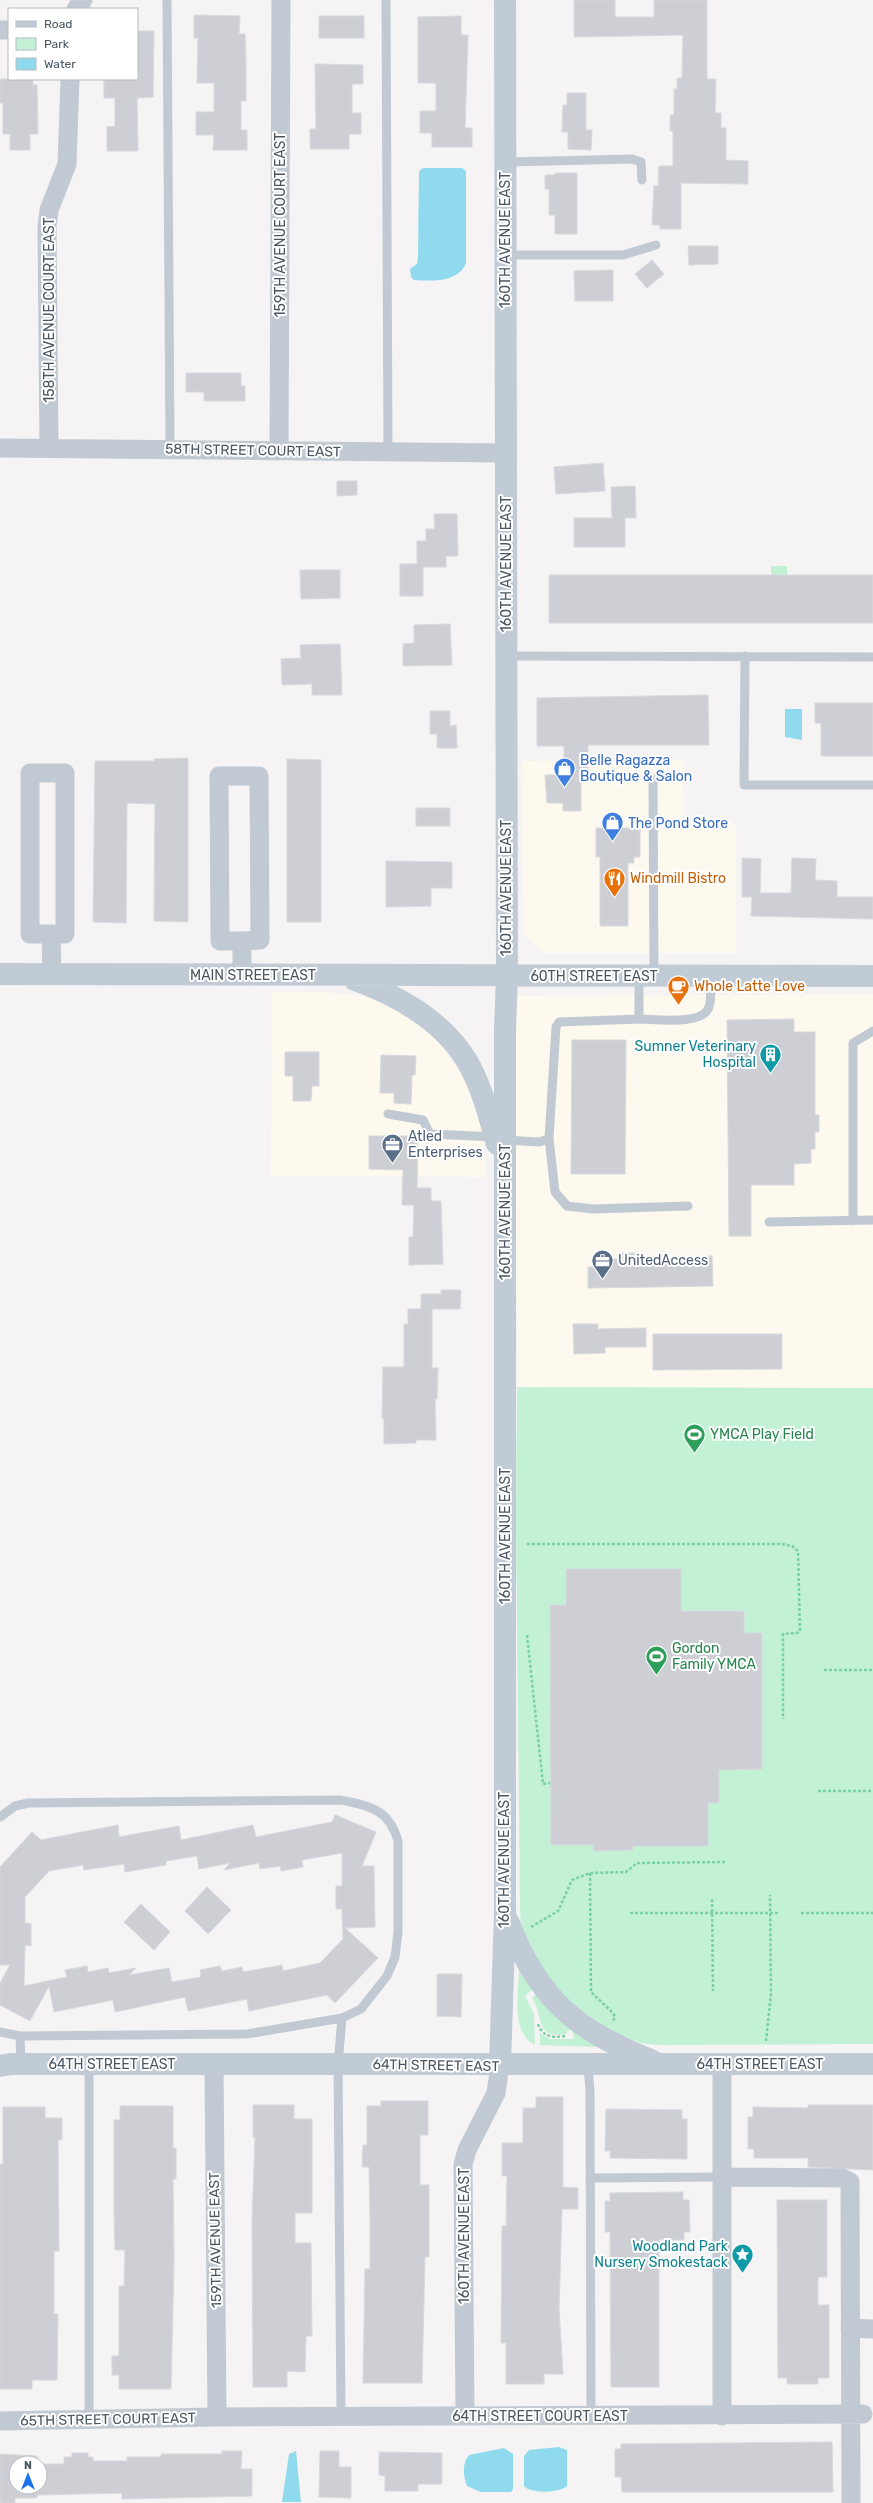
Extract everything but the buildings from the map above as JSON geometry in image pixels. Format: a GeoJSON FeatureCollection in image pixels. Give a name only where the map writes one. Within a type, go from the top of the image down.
{"type":"FeatureCollection","features":[{"type":"Feature","properties":{"kind":"street"},"geometry":{"type":"LineString","coordinates":[[77,8],[83,0]]}},
{"type":"Feature","properties":{"kind":"street","name":"159TH AVENUE COURT EAST"},"geometry":{"type":"LineString","coordinates":[[279,450],[281,0]]}},
{"type":"Feature","properties":{"kind":"street","name":"160TH AVENUE EAST"},"geometry":{"type":"LineString","coordinates":[[464,2416],[463,2164],[467,2150],[496,2093],[500,2065],[504,1912],[504,1168],[500,1139],[507,976],[505,0]]}},
{"type":"Feature","properties":{"kind":"street","name":"158TH AVENUE COURT EAST"},"geometry":{"type":"LineString","coordinates":[[49,448],[47,226],[49,210],[67,164],[70,80]]}},
{"type":"Feature","properties":{"kind":"street","name":"58TH STREET COURT EAST"},"geometry":{"type":"LineString","coordinates":[[0,448],[170,448],[506,453]]}},
{"type":"Feature","properties":{"kind":"street"},"geometry":{"type":"LineString","coordinates":[[30,774],[65,774],[66,934],[51,934],[30,934],[30,774]]}},
{"type":"Feature","properties":{"kind":"street"},"geometry":{"type":"LineString","coordinates":[[219,776],[259,776],[260,940],[242,940],[220,940],[219,776]]}},
{"type":"Feature","properties":{"kind":"street"},"geometry":{"type":"LineString","coordinates":[[51,934],[52,974]]}},
{"type":"Feature","properties":{"kind":"street"},"geometry":{"type":"LineString","coordinates":[[242,940],[242,975]]}},
{"type":"Feature","properties":{"kind":"street","name":"MAIN STREET EAST"},"geometry":{"type":"LineString","coordinates":[[0,974],[507,976]]}},
{"type":"Feature","properties":{"kind":"street"},"geometry":{"type":"LineString","coordinates":[[342,975],[380,989],[409,1005],[449,1039],[467,1061],[484,1098],[500,1139]]}},
{"type":"Feature","properties":{"kind":"street","name":"60TH STREET EAST"},"geometry":{"type":"LineString","coordinates":[[507,976],[873,976]]}},
{"type":"Feature","properties":{"kind":"street"},"geometry":{"type":"LineString","coordinates":[[504,1912],[520,1950],[537,1978],[554,2001],[573,2019],[614,2045],[664,2065]]}},
{"type":"Feature","properties":{"kind":"street","name":"159TH AVENUE EAST"},"geometry":{"type":"LineString","coordinates":[[214,2064],[217,2417]]}},
{"type":"Feature","properties":{"kind":"street"},"geometry":{"type":"LineString","coordinates":[[722,2064],[722,2416]]}},
{"type":"Feature","properties":{"kind":"street","name":"64TH STREET EAST"},"geometry":{"type":"LineString","coordinates":[[10,2065],[873,2064]]}},
{"type":"Feature","properties":{"kind":"street"},"geometry":{"type":"LineString","coordinates":[[722,2177],[843,2178],[850,2182],[850,2328],[857,2414],[851,2503]]}},
{"type":"Feature","properties":{"kind":"street"},"geometry":{"type":"LineString","coordinates":[[850,2328],[873,2329]]}},
{"type":"Feature","properties":{"kind":"street","name":"64TH STREET COURT EAST"},"geometry":{"type":"LineString","coordinates":[[217,2417],[591,2415],[722,2416],[857,2414]]}},
{"type":"Feature","properties":{"kind":"street","name":"65TH STREET COURT EAST"},"geometry":{"type":"LineString","coordinates":[[0,2421],[217,2417]]}},
{"type":"Feature","properties":{"kind":"lane"},"geometry":{"type":"LineString","coordinates":[[167,0],[170,448]]}},
{"type":"Feature","properties":{"kind":"lane"},"geometry":{"type":"LineString","coordinates":[[386,0],[388,451]]}},
{"type":"Feature","properties":{"kind":"lane"},"geometry":{"type":"LineString","coordinates":[[505,162],[632,158],[641,162],[642,180]]}},
{"type":"Feature","properties":{"kind":"lane"},"geometry":{"type":"LineString","coordinates":[[505,255],[623,254],[656,246]]}},
{"type":"Feature","properties":{"kind":"lane"},"geometry":{"type":"LineString","coordinates":[[506,656],[873,657]]}},
{"type":"Feature","properties":{"kind":"lane"},"geometry":{"type":"LineString","coordinates":[[744,656],[744,786],[873,786]]}},
{"type":"Feature","properties":{"kind":"lane"},"geometry":{"type":"LineString","coordinates":[[639,1019],[646,976],[653,779]]}},
{"type":"Feature","properties":{"kind":"lane"},"geometry":{"type":"LineString","coordinates":[[688,1206],[593,1209],[567,1206],[555,1192],[549,1138],[556,1028],[559,1022],[639,1019],[694,1020],[703,1017],[709,1006],[711,976]]}},
{"type":"Feature","properties":{"kind":"lane"},"geometry":{"type":"LineString","coordinates":[[853,1221],[853,1043],[873,1030]]}},
{"type":"Feature","properties":{"kind":"lane"},"geometry":{"type":"LineString","coordinates":[[388,1114],[423,1120],[430,1134],[540,1142],[549,1138]]}},
{"type":"Feature","properties":{"kind":"lane"},"geometry":{"type":"LineString","coordinates":[[769,1222],[873,1220]]}},
{"type":"Feature","properties":{"kind":"lane"},"geometry":{"type":"LineString","coordinates":[[0,1817],[15,1806],[28,1803],[340,1800],[374,1808],[394,1827],[398,1841],[398,1932],[395,1957],[387,1976],[361,2009],[342,2018],[247,2034],[20,2036],[0,2032]]}},
{"type":"Feature","properties":{"kind":"lane"},"geometry":{"type":"LineString","coordinates":[[341,2416],[338,2064],[342,2018]]}},
{"type":"Feature","properties":{"kind":"lane"},"geometry":{"type":"LineString","coordinates":[[10,2065],[20,2036]]}},
{"type":"Feature","properties":{"kind":"lane"},"geometry":{"type":"LineString","coordinates":[[89,2064],[89,2419]]}},
{"type":"Feature","properties":{"kind":"lane"},"geometry":{"type":"LineString","coordinates":[[588,2065],[591,2415]]}},
{"type":"Feature","properties":{"kind":"lane"},"geometry":{"type":"LineString","coordinates":[[590,2178],[722,2177]]}},
{"type":"Feature","properties":{"kind":"path"},"geometry":{"type":"LineString","coordinates":[[528,1544],[782,1544],[792,1546],[798,1551],[800,1631],[797,1633],[783,1634],[784,1719]]}},
{"type":"Feature","properties":{"kind":"path"},"geometry":{"type":"LineString","coordinates":[[527,1635],[543,1784],[550,1783]]}},
{"type":"Feature","properties":{"kind":"path"},"geometry":{"type":"LineString","coordinates":[[824,1670],[873,1670]]}},
{"type":"Feature","properties":{"kind":"path"},"geometry":{"type":"LineString","coordinates":[[818,1791],[873,1791]]}},
{"type":"Feature","properties":{"kind":"path"},"geometry":{"type":"LineString","coordinates":[[528,1928],[558,1911],[572,1880],[590,1873],[626,1872],[637,1863],[725,1862]]}},
{"type":"Feature","properties":{"kind":"path"},"geometry":{"type":"LineString","coordinates":[[590,1873],[591,1992],[613,2013],[615,2017],[610,2027]]}},
{"type":"Feature","properties":{"kind":"path"},"geometry":{"type":"LineString","coordinates":[[766,2041],[771,1994],[770,1895]]}},
{"type":"Feature","properties":{"kind":"path"},"geometry":{"type":"LineString","coordinates":[[712,1899],[713,1991]]}},
{"type":"Feature","properties":{"kind":"path"},"geometry":{"type":"LineString","coordinates":[[630,1913],[778,1913]]}},
{"type":"Feature","properties":{"kind":"path"},"geometry":{"type":"LineString","coordinates":[[801,1913],[873,1913]]}},
{"type":"Feature","properties":{"kind":"path"},"geometry":{"type":"LineString","coordinates":[[538,2024],[541,2031],[550,2037],[567,2036]]}},
{"type":"Feature","properties":{"kind":"shaded area"},"geometry":{"type":"Polygon","coordinates":[[[683,760],[684,825],[736,825],[736,953],[544,953],[524,935],[521,761],[683,760]]]}},
{"type":"Feature","properties":{"kind":"shaded area"},"geometry":{"type":"Polygon","coordinates":[[[272,992],[324,992],[363,996],[396,1009],[428,1028],[448,1055],[467,1085],[482,1126],[486,1177],[271,1176],[272,992]]]}},
{"type":"Feature","properties":{"kind":"shaded area"},"geometry":{"type":"Polygon","coordinates":[[[873,994],[873,1388],[517,1387],[515,996],[873,994]]]}},
{"type":"Feature","properties":{"kind":"green space"},"geometry":{"type":"Polygon","coordinates":[[[771,566],[787,566],[787,589],[772,589],[771,566]]]}},
{"type":"Feature","properties":{"kind":"green space"},"geometry":{"type":"Polygon","coordinates":[[[517,1387],[873,1388],[873,2044],[645,2044],[609,2032],[553,1988],[521,1927],[516,1521],[517,1387]]]}},
{"type":"Feature","properties":{"kind":"green space"},"geometry":{"type":"Polygon","coordinates":[[[519,1969],[535,1987],[525,1996],[534,2014],[535,2045],[527,2039],[519,2022],[517,2000],[519,1969]]]}},
{"type":"Feature","properties":{"kind":"green space"},"geometry":{"type":"Polygon","coordinates":[[[539,1992],[598,2046],[540,2045],[540,2033],[550,2039],[574,2039],[572,2030],[567,2031],[567,2034],[557,2035],[549,2033],[542,2026],[532,1998],[539,1992]]]}},
{"type":"Feature","properties":{"kind":"water"},"geometry":{"type":"Polygon","coordinates":[[[423,168],[462,168],[466,171],[466,263],[462,270],[451,277],[429,281],[414,280],[411,277],[410,269],[417,264],[419,171],[423,168]]]}},
{"type":"Feature","properties":{"kind":"water"},"geometry":{"type":"Polygon","coordinates":[[[785,709],[802,709],[802,740],[785,737],[785,709]]]}},
{"type":"Feature","properties":{"kind":"water"},"geometry":{"type":"Polygon","coordinates":[[[559,2447],[567,2450],[567,2486],[558,2490],[545,2492],[527,2489],[524,2486],[524,2456],[529,2450],[559,2447]]]}},
{"type":"Feature","properties":{"kind":"water"},"geometry":{"type":"Polygon","coordinates":[[[504,2448],[513,2454],[513,2489],[511,2492],[481,2492],[467,2486],[464,2470],[465,2462],[469,2455],[504,2448]]]}},
{"type":"Feature","properties":{"kind":"water"},"geometry":{"type":"Polygon","coordinates":[[[296,2451],[301,2502],[282,2502],[289,2454],[296,2451]]]}},
{"type":"Feature","properties":{"kind":"place","name":"Belle Ragazza Boutique & Salon"},"geometry":{"type":"Point","coordinates":[565,788]}},
{"type":"Feature","properties":{"kind":"place","name":"The Pond Store"},"geometry":{"type":"Point","coordinates":[613,842]}},
{"type":"Feature","properties":{"kind":"place","name":"Windmill Bistro"},"geometry":{"type":"Point","coordinates":[615,898]}},
{"type":"Feature","properties":{"kind":"place","name":"Whole Latte Love"},"geometry":{"type":"Point","coordinates":[679,1006]}},
{"type":"Feature","properties":{"kind":"place","name":"Sumner Veterinary Hospital"},"geometry":{"type":"Point","coordinates":[771,1074]}},
{"type":"Feature","properties":{"kind":"place","name":"Atled Enterprises"},"geometry":{"type":"Point","coordinates":[393,1164]}},
{"type":"Feature","properties":{"kind":"place","name":"UnitedAccess"},"geometry":{"type":"Point","coordinates":[602,1280]}},
{"type":"Feature","properties":{"kind":"place","name":"YMCA Play Field"},"geometry":{"type":"Point","coordinates":[695,1454]}},
{"type":"Feature","properties":{"kind":"place","name":"Gordon Family YMCA"},"geometry":{"type":"Point","coordinates":[656,1676]}},
{"type":"Feature","properties":{"kind":"place","name":"Woodland Park Nursery Smokestack"},"geometry":{"type":"Point","coordinates":[743,2274]}}]}
